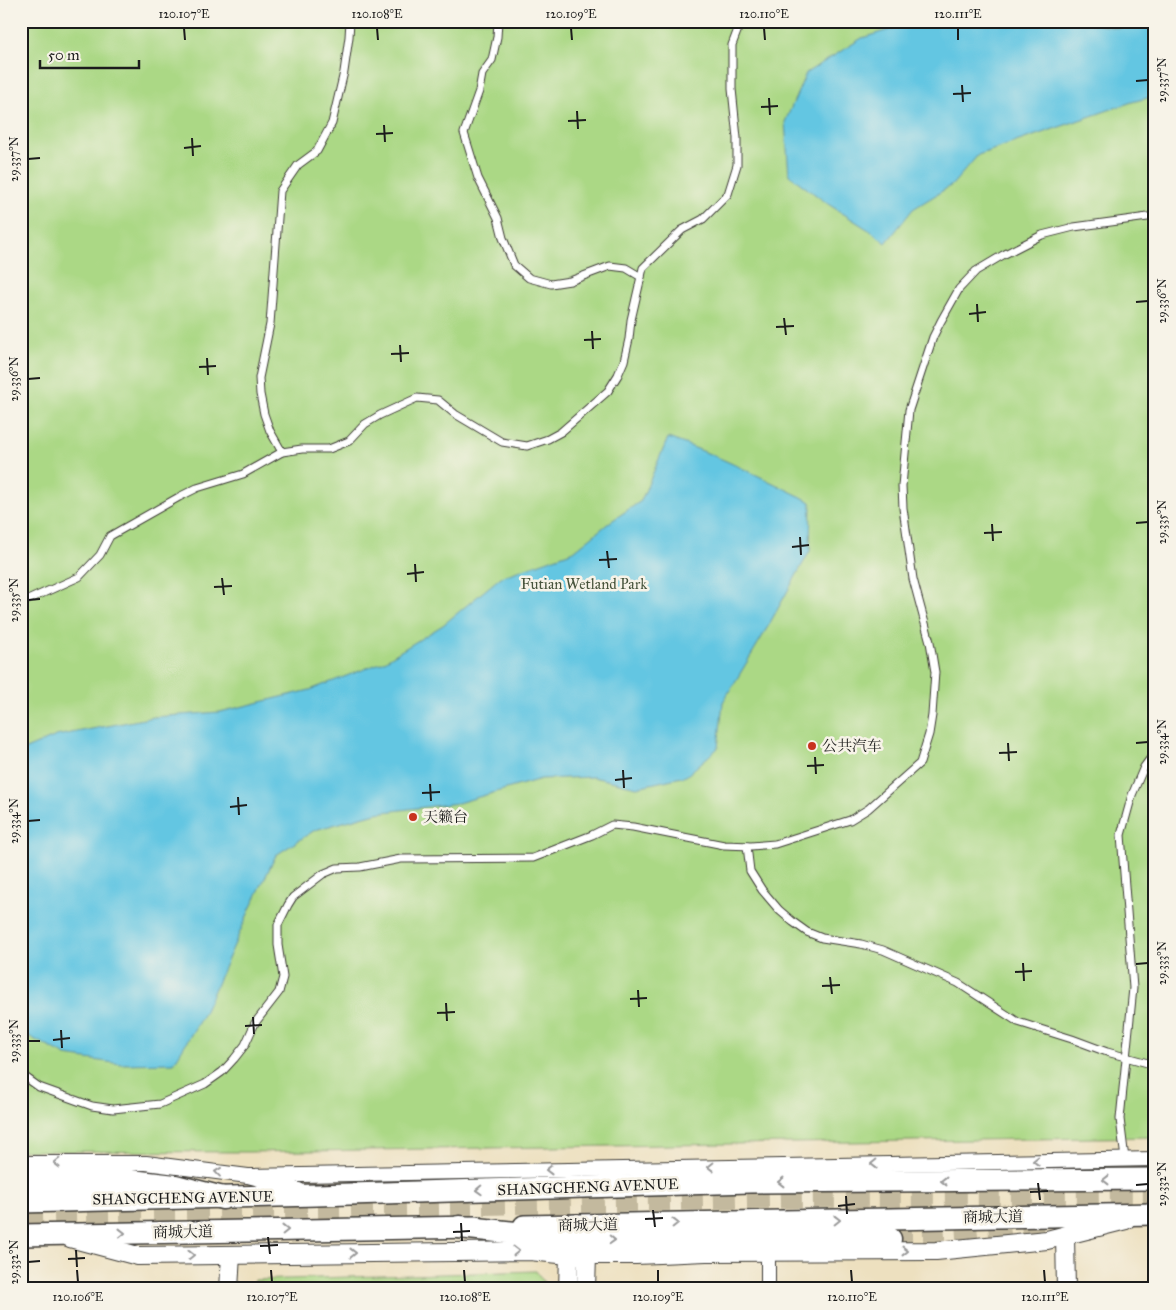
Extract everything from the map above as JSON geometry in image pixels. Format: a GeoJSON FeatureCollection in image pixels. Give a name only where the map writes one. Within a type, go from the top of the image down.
{"type":"FeatureCollection","features":[{"type":"Feature","properties":{"kind":"highway"},"geometry":{"type":"LineString","coordinates":[[21,1181],[131,1181],[175,1186],[223,1198]]}},
{"type":"Feature","properties":{"kind":"highway"},"geometry":{"type":"LineString","coordinates":[[458,1227],[591,1239],[890,1239]]}},
{"type":"Feature","properties":{"kind":"main road","name":"SHANGCHENG AVENUE"},"geometry":{"type":"LineString","coordinates":[[21,1202],[223,1198],[750,1182],[1155,1179]]}},
{"type":"Feature","properties":{"kind":"main road","name":"商城大道"},"geometry":{"type":"LineString","coordinates":[[21,1235],[1151,1214]]}},
{"type":"Feature","properties":{"kind":"street"},"geometry":{"type":"LineString","coordinates":[[248,1176],[1155,1159]]}},
{"type":"Feature","properties":{"kind":"street"},"geometry":{"type":"LineString","coordinates":[[21,1163],[146,1163],[248,1176],[317,1195]]}},
{"type":"Feature","properties":{"kind":"street"},"geometry":{"type":"LineString","coordinates":[[57,1234],[138,1256],[530,1251],[568,1255],[636,1255],[706,1252],[936,1250],[1046,1240],[1151,1214]]}},
{"type":"Feature","properties":{"kind":"street"},"geometry":{"type":"LineString","coordinates":[[1065,1235],[1066,1289]]}},
{"type":"Feature","properties":{"kind":"street"},"geometry":{"type":"LineString","coordinates":[[768,1252],[768,1289]]}},
{"type":"Feature","properties":{"kind":"street"},"geometry":{"type":"LineString","coordinates":[[229,1289],[232,1254]]}},
{"type":"Feature","properties":{"kind":"street"},"geometry":{"type":"LineString","coordinates":[[568,1255],[568,1289]]}},
{"type":"Feature","properties":{"kind":"street"},"geometry":{"type":"LineString","coordinates":[[586,1255],[586,1289]]}},
{"type":"Feature","properties":{"kind":"lane"},"geometry":{"type":"LineString","coordinates":[[282,452],[270,432],[264,414],[259,378],[270,324],[280,191],[298,165],[316,150],[332,123],[344,72],[350,21]]}},
{"type":"Feature","properties":{"kind":"lane"},"geometry":{"type":"LineString","coordinates":[[498,21],[492,60],[482,74],[479,91],[464,133],[478,178],[498,218],[503,238],[514,265],[529,278],[551,284],[570,281],[610,266],[626,268],[641,277]]}},
{"type":"Feature","properties":{"kind":"lane"},"geometry":{"type":"LineString","coordinates":[[21,603],[79,577],[100,555],[110,536],[197,488],[243,474],[282,452],[302,449],[330,449],[349,440],[365,424],[380,414],[417,398],[438,400],[455,414],[502,442],[526,446],[548,439],[561,432],[608,391],[618,375],[624,361],[643,268],[682,230],[704,219],[728,194],[737,165],[737,138],[732,90],[732,45],[740,21]]}},
{"type":"Feature","properties":{"kind":"lane"},"geometry":{"type":"LineString","coordinates":[[21,1074],[39,1087],[92,1106],[113,1110],[160,1104],[211,1080],[222,1072],[245,1045],[255,1023],[279,992],[283,977],[278,945],[278,925],[288,905],[293,897],[323,874],[337,868],[401,859],[533,858],[592,835],[612,825],[633,827],[716,844],[748,846],[775,844],[850,820],[868,809],[920,762],[929,734],[932,715],[935,672],[930,642],[912,579],[903,508],[903,471],[909,410],[933,337],[959,289],[976,271],[1003,255],[1042,235],[1074,227],[1155,216]]}},
{"type":"Feature","properties":{"kind":"lane"},"geometry":{"type":"LineString","coordinates":[[1125,1159],[1120,1119],[1133,988],[1121,834],[1132,795],[1144,767],[1155,752]]}},
{"type":"Feature","properties":{"kind":"lane"},"geometry":{"type":"LineString","coordinates":[[748,846],[750,871],[762,890],[779,910],[807,932],[822,938],[861,944],[883,950],[958,983],[1018,1022],[1127,1058],[1155,1065]]}},
{"type":"Feature","properties":{"kind":"green space","name":"Futian Wetland Park"},"geometry":{"type":"Polygon","coordinates":[[[21,21],[1155,21],[1155,1137],[248,1152],[21,1151],[21,21]]]}},
{"type":"Feature","properties":{"kind":"green space"},"geometry":{"type":"Polygon","coordinates":[[[536,1271],[549,1289],[254,1289],[255,1280],[536,1271]]]}},
{"type":"Feature","properties":{"kind":"water"},"geometry":{"type":"Polygon","coordinates":[[[918,21],[1075,21],[1119,28],[1152,22],[1155,23],[1155,96],[1132,102],[978,155],[952,185],[913,209],[886,243],[789,175],[785,122],[806,73],[862,38],[918,21]]]}},
{"type":"Feature","properties":{"kind":"water"},"geometry":{"type":"Polygon","coordinates":[[[668,438],[740,467],[811,502],[810,551],[723,702],[718,748],[686,776],[637,787],[593,777],[541,779],[458,803],[376,813],[315,830],[276,855],[204,1013],[174,1063],[121,1064],[66,1056],[21,1032],[21,751],[56,736],[154,717],[220,712],[310,690],[383,662],[443,625],[501,577],[574,551],[610,522],[641,501],[668,438]]]}},
{"type":"Feature","properties":{"kind":"tunnel"},"geometry":{"type":"LineString","coordinates":[[21,1214],[798,1197],[1155,1195]]}},
{"type":"Feature","properties":{"kind":"tunnel"},"geometry":{"type":"LineString","coordinates":[[890,1239],[986,1234],[1082,1221]]}},
{"type":"Feature","properties":{"kind":"place","name":"公共汽车"},"geometry":{"type":"Point","coordinates":[812,746]}},
{"type":"Feature","properties":{"kind":"place","name":"天籁台"},"geometry":{"type":"Point","coordinates":[413,817]}}]}
